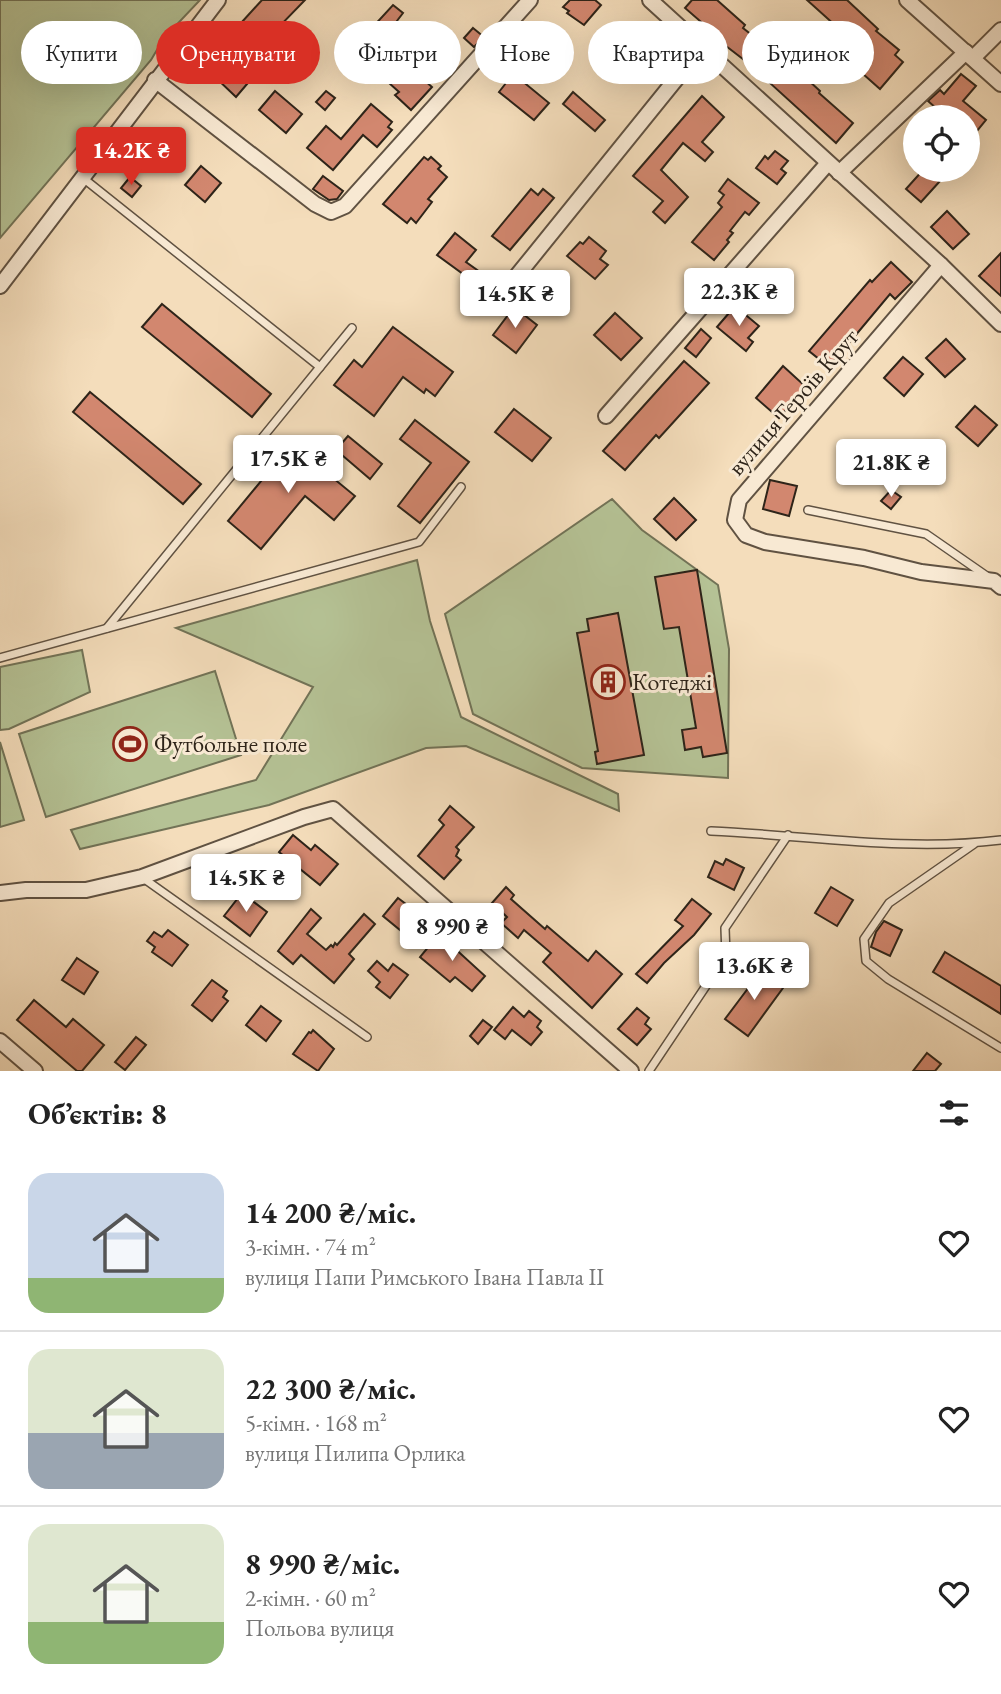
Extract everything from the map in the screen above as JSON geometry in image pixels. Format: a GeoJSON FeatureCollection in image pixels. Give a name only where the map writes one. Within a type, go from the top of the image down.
{"type":"FeatureCollection","features":[{"type":"Feature","properties":{"kind":"street"},"geometry":{"type":"LineString","coordinates":[[0,286],[218,0]]}},
{"type":"Feature","properties":{"kind":"street"},"geometry":{"type":"LineString","coordinates":[[155,80],[315,204],[331,212],[345,206],[530,0]]}},
{"type":"Feature","properties":{"kind":"street"},"geometry":{"type":"LineString","coordinates":[[650,0],[673,21]]}},
{"type":"Feature","properties":{"kind":"street"},"geometry":{"type":"LineString","coordinates":[[907,0],[1001,84]]}},
{"type":"Feature","properties":{"kind":"street"},"geometry":{"type":"LineString","coordinates":[[606,416],[833,168],[1001,30]]}},
{"type":"Feature","properties":{"kind":"street"},"geometry":{"type":"LineString","coordinates":[[728,71],[941,265],[1001,324]]}},
{"type":"Feature","properties":{"kind":"street"},"geometry":{"type":"LineString","coordinates":[[516,276],[672,84]]}},
{"type":"Feature","properties":{"kind":"street","name":"вулиця Героїв Крут"},"geometry":{"type":"LineString","coordinates":[[941,265],[738,500],[735,520],[746,535],[765,542],[997,584]]}},
{"type":"Feature","properties":{"kind":"street"},"geometry":{"type":"LineString","coordinates":[[0,893],[86,890],[142,877],[304,817],[333,810],[631,1071]]}},
{"type":"Feature","properties":{"kind":"street"},"geometry":{"type":"LineString","coordinates":[[0,1041],[34,1071]]}},
{"type":"Feature","properties":{"kind":"lane"},"geometry":{"type":"LineString","coordinates":[[82,177],[320,367]]}},
{"type":"Feature","properties":{"kind":"lane"},"geometry":{"type":"LineString","coordinates":[[107,628],[352,328]]}},
{"type":"Feature","properties":{"kind":"lane"},"geometry":{"type":"LineString","coordinates":[[0,658],[419,542],[461,488]]}},
{"type":"Feature","properties":{"kind":"lane"},"geometry":{"type":"LineString","coordinates":[[808,510],[926,534],[997,584]]}},
{"type":"Feature","properties":{"kind":"lane"},"geometry":{"type":"LineString","coordinates":[[711,831],[892,843],[974,844],[1001,840]]}},
{"type":"Feature","properties":{"kind":"lane"},"geometry":{"type":"LineString","coordinates":[[649,1071],[726,956],[725,928],[788,835]]}},
{"type":"Feature","properties":{"kind":"lane"},"geometry":{"type":"LineString","coordinates":[[974,844],[889,903],[864,939],[866,961],[888,979],[1001,1048]]}},
{"type":"Feature","properties":{"kind":"lane"},"geometry":{"type":"LineString","coordinates":[[142,877],[367,1037]]}},
{"type":"Feature","properties":{"kind":"green space"},"geometry":{"type":"Polygon","coordinates":[[[0,0],[200,0],[180,21],[156,21],[156,52],[142,71],[142,21],[21,21],[21,84],[131,84],[0,238],[0,0]]]}},
{"type":"Feature","properties":{"kind":"green space"},"geometry":{"type":"Polygon","coordinates":[[[612,499],[642,530],[718,585],[729,649],[728,778],[582,768],[473,714],[445,614],[612,499]]]}},
{"type":"Feature","properties":{"kind":"green space"},"geometry":{"type":"Polygon","coordinates":[[[417,560],[430,621],[461,717],[618,794],[619,811],[466,746],[426,748],[269,805],[80,849],[71,830],[256,780],[313,687],[176,628],[417,560]]]}},
{"type":"Feature","properties":{"kind":"green space"},"geometry":{"type":"Polygon","coordinates":[[[82,650],[90,692],[9,729],[0,730],[0,667],[82,650]]]}},
{"type":"Feature","properties":{"kind":"green space","name":"Футбольне поле"},"geometry":{"type":"Polygon","coordinates":[[[215,671],[241,755],[46,817],[19,734],[215,671]]]}},
{"type":"Feature","properties":{"kind":"green space"},"geometry":{"type":"Polygon","coordinates":[[[0,742],[24,820],[0,827],[0,742]]]}},
{"type":"Feature","properties":{"kind":"building"},"geometry":{"type":"Polygon","coordinates":[[[262,0],[305,0],[285,21],[243,21],[262,0]]]}},
{"type":"Feature","properties":{"kind":"building"},"geometry":{"type":"Polygon","coordinates":[[[570,0],[595,0],[601,5],[584,25],[563,7],[570,0]]]}},
{"type":"Feature","properties":{"kind":"building"},"geometry":{"type":"Polygon","coordinates":[[[692,0],[717,0],[742,22],[742,58],[728,48],[728,21],[700,21],[685,8],[692,0]]]}},
{"type":"Feature","properties":{"kind":"building"},"geometry":{"type":"Polygon","coordinates":[[[807,0],[847,0],[869,21],[830,21],[807,0]]]}},
{"type":"Feature","properties":{"kind":"building"},"geometry":{"type":"Polygon","coordinates":[[[393,5],[403,13],[397,21],[378,21],[393,5]]]}},
{"type":"Feature","properties":{"kind":"building"},"geometry":{"type":"Polygon","coordinates":[[[874,25],[878,29],[876,31],[899,50],[895,55],[903,62],[880,89],[874,84],[874,25]]]}},
{"type":"Feature","properties":{"kind":"building"},"geometry":{"type":"Polygon","coordinates":[[[473,28],[475,30],[474,47],[464,38],[473,28]]]}},
{"type":"Feature","properties":{"kind":"building"},"geometry":{"type":"Polygon","coordinates":[[[961,74],[976,86],[963,101],[968,105],[932,105],[928,101],[940,90],[944,94],[961,74]]]}},
{"type":"Feature","properties":{"kind":"building"},"geometry":{"type":"Polygon","coordinates":[[[222,84],[247,84],[236,97],[222,84]]]}},
{"type":"Feature","properties":{"kind":"building"},"geometry":{"type":"Polygon","coordinates":[[[390,84],[429,84],[432,87],[411,110],[395,95],[399,92],[390,84]]]}},
{"type":"Feature","properties":{"kind":"building"},"geometry":{"type":"Polygon","coordinates":[[[505,84],[526,84],[549,103],[534,120],[499,92],[505,84]]]}},
{"type":"Feature","properties":{"kind":"building"},"geometry":{"type":"Polygon","coordinates":[[[771,84],[812,84],[853,123],[836,143],[771,84]]]}},
{"type":"Feature","properties":{"kind":"building"},"geometry":{"type":"Polygon","coordinates":[[[275,91],[302,114],[286,133],[259,110],[275,91]]]}},
{"type":"Feature","properties":{"kind":"building"},"geometry":{"type":"Polygon","coordinates":[[[326,91],[335,98],[325,110],[316,102],[326,91]]]}},
{"type":"Feature","properties":{"kind":"building"},"geometry":{"type":"Polygon","coordinates":[[[573,92],[605,120],[595,131],[563,104],[573,92]]]}},
{"type":"Feature","properties":{"kind":"building"},"geometry":{"type":"Polygon","coordinates":[[[702,96],[724,117],[702,142],[713,152],[705,161],[683,143],[661,170],[688,197],[665,223],[653,212],[663,201],[633,176],[702,96]]]}},
{"type":"Feature","properties":{"kind":"building"},"geometry":{"type":"Polygon","coordinates":[[[371,104],[392,122],[388,127],[392,130],[377,147],[363,135],[333,170],[307,148],[326,126],[341,139],[371,104]]]}},
{"type":"Feature","properties":{"kind":"building"},"geometry":{"type":"Polygon","coordinates":[[[980,115],[986,120],[980,127],[980,115]]]}},
{"type":"Feature","properties":{"kind":"building"},"geometry":{"type":"Polygon","coordinates":[[[775,151],[788,161],[781,169],[786,173],[777,184],[756,168],[765,156],[768,159],[775,151]]]}},
{"type":"Feature","properties":{"kind":"building"},"geometry":{"type":"Polygon","coordinates":[[[424,157],[428,160],[431,157],[441,166],[438,169],[447,177],[428,199],[432,202],[416,223],[411,218],[407,223],[383,204],[424,157]]]}},
{"type":"Feature","properties":{"kind":"building"},"geometry":{"type":"Polygon","coordinates":[[[201,166],[221,183],[205,202],[185,185],[201,166]]]}},
{"type":"Feature","properties":{"kind":"building"},"geometry":{"type":"Polygon","coordinates":[[[323,176],[343,191],[337,199],[329,200],[313,189],[323,176]]]}},
{"type":"Feature","properties":{"kind":"building"},"geometry":{"type":"Polygon","coordinates":[[[130,177],[141,186],[132,197],[121,188],[130,177]]]}},
{"type":"Feature","properties":{"kind":"building"},"geometry":{"type":"Polygon","coordinates":[[[728,179],[759,203],[749,215],[745,212],[730,231],[733,233],[727,240],[729,242],[714,260],[692,242],[722,207],[718,203],[724,195],[719,191],[728,179]]]}},
{"type":"Feature","properties":{"kind":"building"},"geometry":{"type":"Polygon","coordinates":[[[912,182],[939,182],[921,202],[906,189],[912,182]]]}},
{"type":"Feature","properties":{"kind":"building"},"geometry":{"type":"Polygon","coordinates":[[[531,189],[538,195],[543,189],[554,198],[510,250],[492,236],[531,189]]]}},
{"type":"Feature","properties":{"kind":"building"},"geometry":{"type":"Polygon","coordinates":[[[947,211],[969,234],[953,249],[931,227],[947,211]]]}},
{"type":"Feature","properties":{"kind":"building"},"geometry":{"type":"Polygon","coordinates":[[[455,233],[476,250],[466,262],[480,272],[474,282],[437,255],[455,233]]]}},
{"type":"Feature","properties":{"kind":"building"},"geometry":{"type":"Polygon","coordinates":[[[589,237],[606,251],[600,259],[608,265],[595,279],[567,256],[589,237]]]}},
{"type":"Feature","properties":{"kind":"building"},"geometry":{"type":"Polygon","coordinates":[[[1001,253],[1001,296],[979,276],[1001,253]]]}},
{"type":"Feature","properties":{"kind":"building"},"geometry":{"type":"Polygon","coordinates":[[[891,262],[912,282],[895,299],[890,294],[829,367],[809,351],[870,280],[872,282],[891,262]]]}},
{"type":"Feature","properties":{"kind":"building"},"geometry":{"type":"Polygon","coordinates":[[[162,304],[271,394],[252,417],[142,327],[162,304]]]}},
{"type":"Feature","properties":{"kind":"building"},"geometry":{"type":"Polygon","coordinates":[[[735,306],[759,326],[748,338],[753,342],[746,351],[717,327],[735,306]]]}},
{"type":"Feature","properties":{"kind":"building"},"geometry":{"type":"Polygon","coordinates":[[[514,307],[537,325],[516,353],[493,335],[514,307]]]}},
{"type":"Feature","properties":{"kind":"building"},"geometry":{"type":"Polygon","coordinates":[[[615,313],[642,338],[621,360],[594,335],[615,313]]]}},
{"type":"Feature","properties":{"kind":"building"},"geometry":{"type":"Polygon","coordinates":[[[393,327],[453,372],[435,396],[426,389],[424,393],[403,377],[374,416],[334,385],[354,360],[362,367],[393,327]]]}},
{"type":"Feature","properties":{"kind":"building"},"geometry":{"type":"Polygon","coordinates":[[[701,329],[711,338],[696,357],[685,348],[701,329]]]}},
{"type":"Feature","properties":{"kind":"building"},"geometry":{"type":"Polygon","coordinates":[[[946,339],[965,359],[945,377],[926,358],[946,339]]]}},
{"type":"Feature","properties":{"kind":"building"},"geometry":{"type":"Polygon","coordinates":[[[903,357],[923,374],[904,396],[884,378],[903,357]]]}},
{"type":"Feature","properties":{"kind":"building"},"geometry":{"type":"Polygon","coordinates":[[[684,361],[709,383],[659,438],[656,435],[625,470],[603,451],[684,361]]]}},
{"type":"Feature","properties":{"kind":"building"},"geometry":{"type":"Polygon","coordinates":[[[783,366],[806,387],[779,418],[756,398],[783,366]]]}},
{"type":"Feature","properties":{"kind":"building"},"geometry":{"type":"Polygon","coordinates":[[[90,392],[201,484],[183,504],[73,412],[90,392]]]}},
{"type":"Feature","properties":{"kind":"building"},"geometry":{"type":"Polygon","coordinates":[[[975,406],[997,425],[978,446],[956,427],[975,406]]]}},
{"type":"Feature","properties":{"kind":"building"},"geometry":{"type":"Polygon","coordinates":[[[514,409],[551,438],[532,461],[495,432],[514,409]]]}},
{"type":"Feature","properties":{"kind":"building"},"geometry":{"type":"Polygon","coordinates":[[[415,420],[469,462],[420,523],[398,506],[431,463],[400,439],[415,420]]]}},
{"type":"Feature","properties":{"kind":"building"},"geometry":{"type":"Polygon","coordinates":[[[348,436],[382,464],[370,479],[336,450],[348,436]]]}},
{"type":"Feature","properties":{"kind":"building"},"geometry":{"type":"Polygon","coordinates":[[[288,441],[355,496],[334,520],[305,496],[261,549],[228,521],[276,463],[272,460],[288,441]]]}},
{"type":"Feature","properties":{"kind":"building"},"geometry":{"type":"Polygon","coordinates":[[[770,480],[797,486],[789,516],[763,509],[770,480]]]}},
{"type":"Feature","properties":{"kind":"building"},"geometry":{"type":"Polygon","coordinates":[[[891,490],[901,497],[891,509],[881,501],[891,490]]]}},
{"type":"Feature","properties":{"kind":"building"},"geometry":{"type":"Polygon","coordinates":[[[674,498],[696,520],[676,540],[654,519],[674,498]]]}},
{"type":"Feature","properties":{"kind":"building"},"geometry":{"type":"Polygon","coordinates":[[[697,570],[727,753],[703,757],[701,747],[685,750],[682,730],[696,728],[679,627],[664,629],[655,577],[697,570]]]}},
{"type":"Feature","properties":{"kind":"building","name":"Котеджі"},"geometry":{"type":"Polygon","coordinates":[[[618,613],[644,755],[597,764],[595,752],[598,751],[577,633],[589,631],[587,619],[618,613]]]}},
{"type":"Feature","properties":{"kind":"building"},"geometry":{"type":"Polygon","coordinates":[[[450,806],[474,827],[456,847],[459,850],[456,856],[461,860],[444,879],[418,856],[444,825],[439,820],[450,806]]]}},
{"type":"Feature","properties":{"kind":"building"},"geometry":{"type":"Polygon","coordinates":[[[293,835],[311,850],[315,845],[338,864],[320,885],[279,852],[293,835]]]}},
{"type":"Feature","properties":{"kind":"building"},"geometry":{"type":"Polygon","coordinates":[[[726,859],[744,868],[734,890],[708,877],[715,861],[723,865],[726,859]]]}},
{"type":"Feature","properties":{"kind":"building"},"geometry":{"type":"Polygon","coordinates":[[[506,887],[514,895],[511,899],[545,929],[547,926],[588,961],[596,951],[622,974],[592,1008],[543,962],[551,953],[524,930],[518,938],[501,923],[507,917],[492,903],[506,887]]]}},
{"type":"Feature","properties":{"kind":"building"},"geometry":{"type":"Polygon","coordinates":[[[831,887],[853,900],[837,926],[815,913],[831,887]]]}},
{"type":"Feature","properties":{"kind":"building"},"geometry":{"type":"Polygon","coordinates":[[[242,893],[267,912],[250,936],[224,916],[242,893]]]}},
{"type":"Feature","properties":{"kind":"building"},"geometry":{"type":"Polygon","coordinates":[[[398,898],[415,911],[400,930],[383,916],[398,898]]]}},
{"type":"Feature","properties":{"kind":"building"},"geometry":{"type":"Polygon","coordinates":[[[692,899],[711,914],[647,983],[636,974],[683,926],[675,920],[692,899]]]}},
{"type":"Feature","properties":{"kind":"building"},"geometry":{"type":"Polygon","coordinates":[[[311,909],[321,918],[307,934],[326,950],[335,943],[337,945],[364,914],[375,924],[349,954],[354,959],[334,983],[301,955],[293,964],[278,951],[311,909]]]}},
{"type":"Feature","properties":{"kind":"building"},"geometry":{"type":"Polygon","coordinates":[[[884,921],[902,930],[890,956],[871,947],[876,932],[884,921]]]}},
{"type":"Feature","properties":{"kind":"building"},"geometry":{"type":"Polygon","coordinates":[[[168,930],[188,945],[172,966],[152,952],[155,947],[147,941],[154,932],[162,937],[168,930]]]}},
{"type":"Feature","properties":{"kind":"building"},"geometry":{"type":"Polygon","coordinates":[[[439,934],[485,976],[472,991],[455,977],[450,982],[420,957],[439,934]]]}},
{"type":"Feature","properties":{"kind":"building"},"geometry":{"type":"Polygon","coordinates":[[[945,952],[1001,986],[1001,1014],[933,972],[945,952]]]}},
{"type":"Feature","properties":{"kind":"building"},"geometry":{"type":"Polygon","coordinates":[[[77,958],[98,972],[84,994],[62,980],[77,958]]]}},
{"type":"Feature","properties":{"kind":"building"},"geometry":{"type":"Polygon","coordinates":[[[377,961],[388,971],[393,964],[408,975],[390,998],[376,987],[380,982],[368,971],[377,961]]]}},
{"type":"Feature","properties":{"kind":"building"},"geometry":{"type":"Polygon","coordinates":[[[755,967],[783,988],[748,1036],[725,1019],[752,983],[747,979],[755,967]]]}},
{"type":"Feature","properties":{"kind":"building"},"geometry":{"type":"Polygon","coordinates":[[[212,980],[227,991],[223,997],[228,1001],[212,1021],[192,1005],[212,980]]]}},
{"type":"Feature","properties":{"kind":"building"},"geometry":{"type":"Polygon","coordinates":[[[34,1000],[66,1027],[73,1019],[104,1045],[82,1071],[77,1071],[17,1020],[34,1000]]]}},
{"type":"Feature","properties":{"kind":"building"},"geometry":{"type":"Polygon","coordinates":[[[261,1006],[281,1021],[266,1041],[246,1025],[261,1006]]]}},
{"type":"Feature","properties":{"kind":"building"},"geometry":{"type":"Polygon","coordinates":[[[513,1007],[524,1017],[529,1011],[541,1021],[537,1027],[542,1032],[531,1045],[512,1030],[505,1039],[494,1030],[513,1007]]]}},
{"type":"Feature","properties":{"kind":"building"},"geometry":{"type":"Polygon","coordinates":[[[637,1008],[649,1018],[645,1024],[651,1029],[637,1045],[618,1029],[637,1008]]]}},
{"type":"Feature","properties":{"kind":"building"},"geometry":{"type":"Polygon","coordinates":[[[483,1020],[492,1027],[478,1044],[470,1036],[483,1020]]]}},
{"type":"Feature","properties":{"kind":"building"},"geometry":{"type":"Polygon","coordinates":[[[313,1030],[334,1049],[318,1071],[293,1054],[313,1030]]]}},
{"type":"Feature","properties":{"kind":"building"},"geometry":{"type":"Polygon","coordinates":[[[136,1037],[146,1045],[125,1070],[115,1062],[136,1037]]]}},
{"type":"Feature","properties":{"kind":"building"},"geometry":{"type":"Polygon","coordinates":[[[927,1053],[941,1064],[935,1071],[913,1071],[927,1053]]]}},
{"type":"Feature","properties":{"kind":"place","name":"Котеджі"},"geometry":{"type":"Point","coordinates":[608,682]}},
{"type":"Feature","properties":{"kind":"place","name":"Футбольне поле"},"geometry":{"type":"Point","coordinates":[130,744]}}]}
